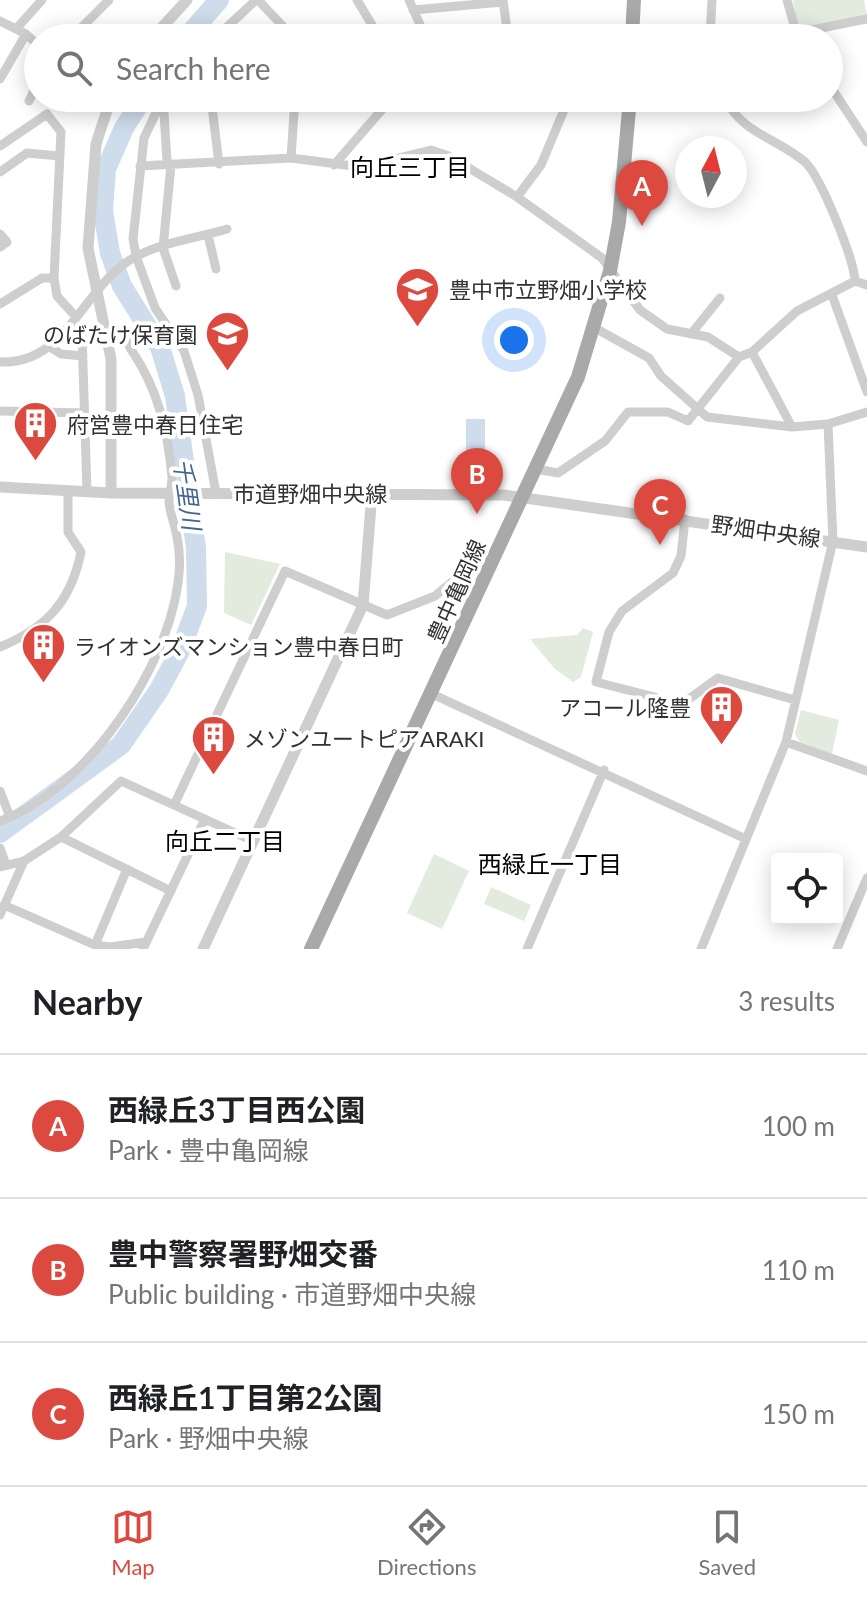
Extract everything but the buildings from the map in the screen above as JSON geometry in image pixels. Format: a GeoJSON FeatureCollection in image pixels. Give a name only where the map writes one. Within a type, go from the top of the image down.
{"type":"FeatureCollection","features":[{"type":"Feature","properties":{"kind":"main road"},"geometry":{"type":"LineString","coordinates":[[633,24],[634,0]]}},
{"type":"Feature","properties":{"kind":"main road","name":"豊中亀岡線"},"geometry":{"type":"LineString","coordinates":[[311,949],[578,377],[610,271],[619,222],[628,112]]}},
{"type":"Feature","properties":{"kind":"street"},"geometry":{"type":"LineString","coordinates":[[26,24],[42,0]]}},
{"type":"Feature","properties":{"kind":"street"},"geometry":{"type":"LineString","coordinates":[[85,24],[109,0]]}},
{"type":"Feature","properties":{"kind":"street"},"geometry":{"type":"LineString","coordinates":[[165,24],[187,0]]}},
{"type":"Feature","properties":{"kind":"street"},"geometry":{"type":"LineString","coordinates":[[230,24],[257,0],[280,24]]}},
{"type":"Feature","properties":{"kind":"street"},"geometry":{"type":"LineString","coordinates":[[357,0],[371,24]]}},
{"type":"Feature","properties":{"kind":"street"},"geometry":{"type":"LineString","coordinates":[[711,24],[712,0]]}},
{"type":"Feature","properties":{"kind":"street"},"geometry":{"type":"LineString","coordinates":[[787,0],[794,24]]}},
{"type":"Feature","properties":{"kind":"street"},"geometry":{"type":"LineString","coordinates":[[419,24],[411,5],[503,1],[506,24]]}},
{"type":"Feature","properties":{"kind":"street"},"geometry":{"type":"LineString","coordinates":[[843,25],[867,19]]}},
{"type":"Feature","properties":{"kind":"street"},"geometry":{"type":"LineString","coordinates":[[0,21],[24,33]]}},
{"type":"Feature","properties":{"kind":"street"},"geometry":{"type":"LineString","coordinates":[[0,79],[24,27]]}},
{"type":"Feature","properties":{"kind":"street"},"geometry":{"type":"LineString","coordinates":[[843,105],[867,142]]}},
{"type":"Feature","properties":{"kind":"street"},"geometry":{"type":"LineString","coordinates":[[106,112],[96,144],[88,248],[99,288],[111,359],[111,493]]}},
{"type":"Feature","properties":{"kind":"street"},"geometry":{"type":"LineString","coordinates":[[156,112],[144,138],[133,258],[155,308],[184,351],[198,395],[214,493]]}},
{"type":"Feature","properties":{"kind":"street"},"geometry":{"type":"LineString","coordinates":[[213,112],[219,164]]}},
{"type":"Feature","properties":{"kind":"street"},"geometry":{"type":"LineString","coordinates":[[291,158],[294,112]]}},
{"type":"Feature","properties":{"kind":"street"},"geometry":{"type":"LineString","coordinates":[[334,165],[380,112]]}},
{"type":"Feature","properties":{"kind":"street"},"geometry":{"type":"LineString","coordinates":[[517,197],[541,165],[563,112]]}},
{"type":"Feature","properties":{"kind":"street"},"geometry":{"type":"LineString","coordinates":[[731,112],[734,118],[807,164],[836,218],[855,281]]}},
{"type":"Feature","properties":{"kind":"street"},"geometry":{"type":"LineString","coordinates":[[164,113],[167,161],[171,165],[163,248],[176,286]]}},
{"type":"Feature","properties":{"kind":"street"},"geometry":{"type":"LineString","coordinates":[[0,146],[47,114],[61,132],[54,278],[57,296],[76,317]]}},
{"type":"Feature","properties":{"kind":"street"},"geometry":{"type":"LineString","coordinates":[[140,166],[291,158],[361,167],[431,150],[449,156],[517,197],[602,258],[640,310],[667,329],[728,346],[739,357]]}},
{"type":"Feature","properties":{"kind":"street"},"geometry":{"type":"LineString","coordinates":[[0,172],[27,153],[59,156]]}},
{"type":"Feature","properties":{"kind":"street"},"geometry":{"type":"LineString","coordinates":[[0,362],[32,358],[50,347],[99,288],[133,258],[227,229]]}},
{"type":"Feature","properties":{"kind":"street"},"geometry":{"type":"LineString","coordinates":[[0,234],[7,242],[0,247]]}},
{"type":"Feature","properties":{"kind":"street"},"geometry":{"type":"LineString","coordinates":[[208,235],[216,269]]}},
{"type":"Feature","properties":{"kind":"street"},"geometry":{"type":"LineString","coordinates":[[0,304],[42,278],[54,278]]}},
{"type":"Feature","properties":{"kind":"street"},"geometry":{"type":"LineString","coordinates":[[536,469],[558,473],[605,441],[628,412],[668,412],[684,422],[693,418],[739,357],[752,352],[797,311],[855,281],[867,285]]}},
{"type":"Feature","properties":{"kind":"street"},"geometry":{"type":"LineString","coordinates":[[832,295],[867,392]]}},
{"type":"Feature","properties":{"kind":"street"},"geometry":{"type":"LineString","coordinates":[[691,334],[720,298]]}},
{"type":"Feature","properties":{"kind":"street"},"geometry":{"type":"LineString","coordinates":[[595,328],[649,358],[661,376],[696,411],[707,417],[792,427],[828,424],[867,412]]}},
{"type":"Feature","properties":{"kind":"street"},"geometry":{"type":"LineString","coordinates":[[0,791],[5,819],[48,794],[84,759],[128,708],[149,676],[174,604],[180,571],[167,441],[155,394],[121,331],[114,329]]}},
{"type":"Feature","properties":{"kind":"street"},"geometry":{"type":"LineString","coordinates":[[82,335],[87,491]]}},
{"type":"Feature","properties":{"kind":"street"},"geometry":{"type":"LineString","coordinates":[[50,347],[61,354],[83,356]]}},
{"type":"Feature","properties":{"kind":"street"},"geometry":{"type":"LineString","coordinates":[[752,352],[792,427]]}},
{"type":"Feature","properties":{"kind":"street"},"geometry":{"type":"LineString","coordinates":[[0,411],[85,413]]}},
{"type":"Feature","properties":{"kind":"street"},"geometry":{"type":"LineString","coordinates":[[701,949],[786,742],[833,541],[828,424]]}},
{"type":"Feature","properties":{"kind":"street","name":"市道野畑中央線"},"geometry":{"type":"LineString","coordinates":[[0,487],[111,493],[372,493],[523,497]]}},
{"type":"Feature","properties":{"kind":"street"},"geometry":{"type":"LineString","coordinates":[[0,647],[37,631],[59,604],[77,571],[81,552],[68,532],[68,491]]}},
{"type":"Feature","properties":{"kind":"street"},"geometry":{"type":"LineString","coordinates":[[203,949],[363,605],[372,493]]}},
{"type":"Feature","properties":{"kind":"street","name":"野畑中央線"},"geometry":{"type":"LineString","coordinates":[[523,497],[867,547]]}},
{"type":"Feature","properties":{"kind":"street"},"geometry":{"type":"LineString","coordinates":[[685,519],[680,559],[673,573],[622,611],[609,632],[596,682],[682,704],[718,678],[795,700]]}},
{"type":"Feature","properties":{"kind":"street"},"geometry":{"type":"LineString","coordinates":[[174,805],[285,571],[387,615],[435,596],[480,559],[494,561]]}},
{"type":"Feature","properties":{"kind":"street"},"geometry":{"type":"LineString","coordinates":[[432,694],[604,770],[746,839]]}},
{"type":"Feature","properties":{"kind":"street"},"geometry":{"type":"LineString","coordinates":[[786,742],[866,767]]}},
{"type":"Feature","properties":{"kind":"street"},"geometry":{"type":"LineString","coordinates":[[527,949],[604,770]]}},
{"type":"Feature","properties":{"kind":"street"},"geometry":{"type":"LineString","coordinates":[[0,848],[3,866],[24,861],[61,837],[121,781],[253,841]]}},
{"type":"Feature","properties":{"kind":"street"},"geometry":{"type":"LineString","coordinates":[[24,861],[2,910],[95,945],[144,946],[205,819]]}},
{"type":"Feature","properties":{"kind":"street"},"geometry":{"type":"LineString","coordinates":[[61,837],[171,891]]}},
{"type":"Feature","properties":{"kind":"street"},"geometry":{"type":"LineString","coordinates":[[95,945],[127,869]]}},
{"type":"Feature","properties":{"kind":"street"},"geometry":{"type":"LineString","coordinates":[[837,949],[865,890],[867,878]]}},
{"type":"Feature","properties":{"kind":"shaded area"},"geometry":{"type":"Polygon","coordinates":[[[793,0],[864,0],[867,15],[819,24],[797,23],[793,0]]]}},
{"type":"Feature","properties":{"kind":"shaded area"},"geometry":{"type":"Polygon","coordinates":[[[225,552],[280,564],[251,625],[224,613],[225,552]]]}},
{"type":"Feature","properties":{"kind":"shaded area"},"geometry":{"type":"Polygon","coordinates":[[[583,628],[593,632],[581,677],[573,682],[554,668],[530,639],[577,635],[583,628]]]}},
{"type":"Feature","properties":{"kind":"shaded area"},"geometry":{"type":"Polygon","coordinates":[[[801,710],[839,720],[832,754],[800,742],[795,734],[801,710]]]}},
{"type":"Feature","properties":{"kind":"shaded area"},"geometry":{"type":"Polygon","coordinates":[[[434,854],[469,871],[442,929],[407,913],[434,854]]]}},
{"type":"Feature","properties":{"kind":"shaded area"},"geometry":{"type":"Polygon","coordinates":[[[491,887],[531,905],[524,921],[484,904],[491,887]]]}},
{"type":"Feature","properties":{"kind":"water"},"geometry":{"type":"Polygon","coordinates":[[[466,419],[485,419],[485,461],[466,461],[466,419]]]}},
{"type":"Feature","properties":{"kind":"waterway","name":"千里川"},"geometry":{"type":"LineString","coordinates":[[198,24],[219,0]]}},
{"type":"Feature","properties":{"kind":"waterway","name":"千里川"},"geometry":{"type":"LineString","coordinates":[[0,833],[121,745],[159,690],[180,651],[197,606],[196,548],[175,396],[160,347],[122,286],[110,253],[103,211],[106,169],[134,112]]}},
{"type":"Feature","properties":{"kind":"place","name":"西緑丘3丁目西公園"},"geometry":{"type":"Point","coordinates":[642,226]}},
{"type":"Feature","properties":{"kind":"place","name":"豊中市立野畑小学校"},"geometry":{"type":"Point","coordinates":[418,328]}},
{"type":"Feature","properties":{"kind":"place","name":"のばたけ保育園"},"geometry":{"type":"Point","coordinates":[228,373]}},
{"type":"Feature","properties":{"kind":"place","name":"府営豊中春日住宅"},"geometry":{"type":"Point","coordinates":[36,463]}},
{"type":"Feature","properties":{"kind":"place","name":"豊中警察署野畑交番"},"geometry":{"type":"Point","coordinates":[477,514]}},
{"type":"Feature","properties":{"kind":"place","name":"西緑丘1丁目第2公園"},"geometry":{"type":"Point","coordinates":[660,545]}},
{"type":"Feature","properties":{"kind":"place","name":"ライオンズマンション豊中春日町"},"geometry":{"type":"Point","coordinates":[43,685]}},
{"type":"Feature","properties":{"kind":"place","name":"アコール隆豊"},"geometry":{"type":"Point","coordinates":[722,746]}},
{"type":"Feature","properties":{"kind":"place","name":"メゾンユートピアARAKI"},"geometry":{"type":"Point","coordinates":[213,777]}},
{"type":"Feature","properties":{"kind":"district","name":"向丘三丁目"},"geometry":{"type":"Point","coordinates":[410,166]}},
{"type":"Feature","properties":{"kind":"district","name":"向丘二丁目"},"geometry":{"type":"Point","coordinates":[225,840]}},
{"type":"Feature","properties":{"kind":"district","name":"西緑丘一丁目"},"geometry":{"type":"Point","coordinates":[550,863]}}]}
